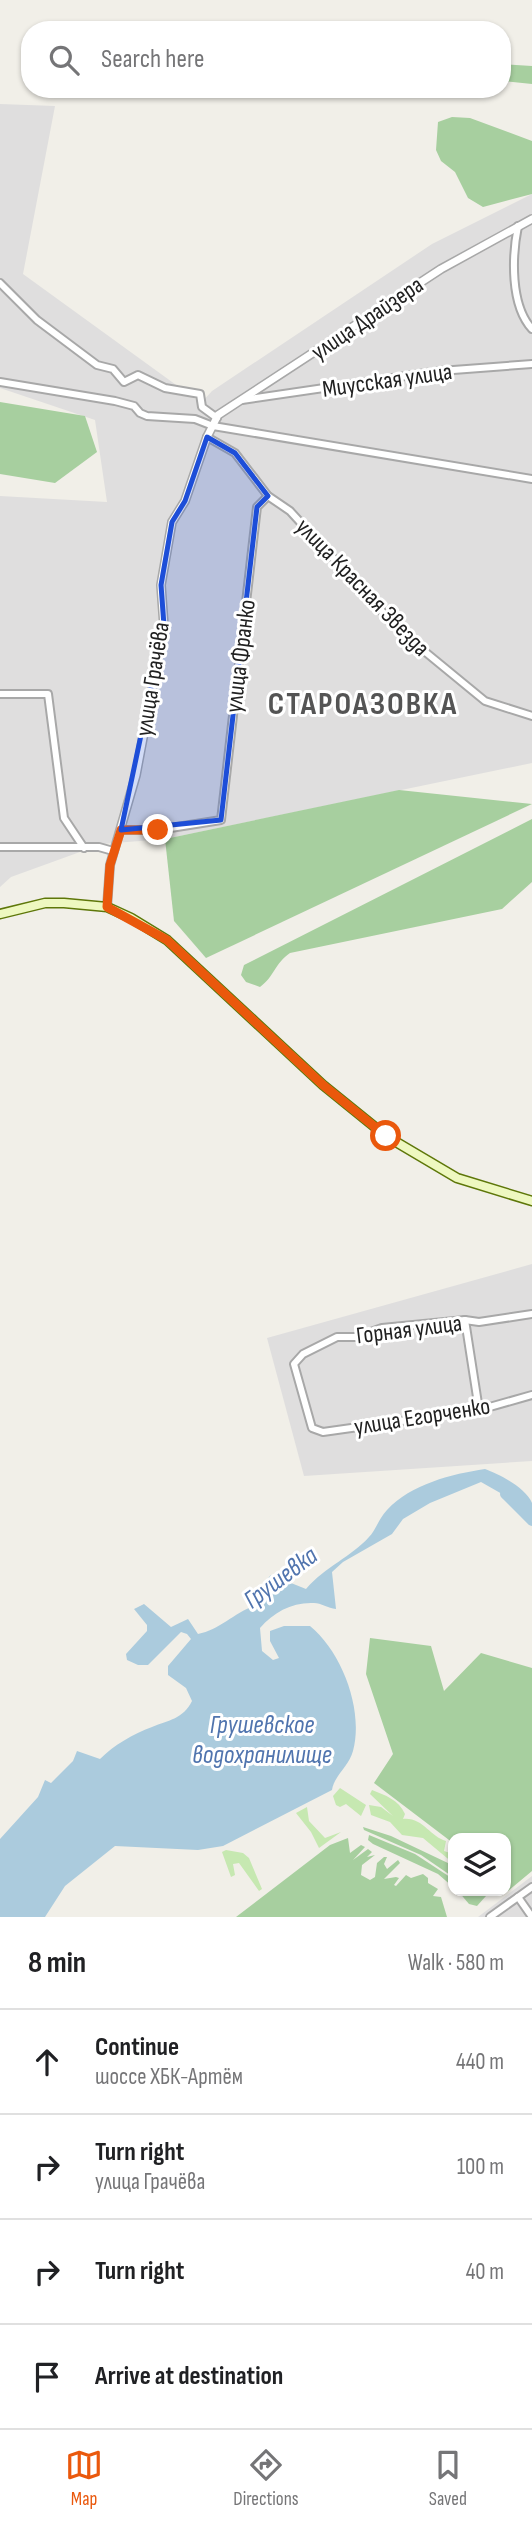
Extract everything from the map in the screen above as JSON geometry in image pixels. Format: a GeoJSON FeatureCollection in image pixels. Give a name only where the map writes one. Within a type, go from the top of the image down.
{"type":"FeatureCollection","features":[{"type":"Feature","properties":{"kind":"main road"},"geometry":{"type":"LineString","coordinates":[[0,914],[45,903],[107,907],[167,940],[323,1085],[386,1136],[457,1178],[532,1201]]}},
{"type":"Feature","properties":{"kind":"street","name":"улица Драйзера"},"geometry":{"type":"LineString","coordinates":[[217,416],[441,269],[518,224],[532,219]]}},
{"type":"Feature","properties":{"kind":"street"},"geometry":{"type":"LineString","coordinates":[[518,224],[513,249],[517,292],[524,320],[532,329]]}},
{"type":"Feature","properties":{"kind":"street"},"geometry":{"type":"LineString","coordinates":[[0,283],[25,309],[97,365],[113,369],[124,382],[138,375],[165,388],[200,394],[202,407],[217,416]]}},
{"type":"Feature","properties":{"kind":"street","name":"Миусская улица"},"geometry":{"type":"LineString","coordinates":[[242,400],[440,371],[532,364]]}},
{"type":"Feature","properties":{"kind":"street"},"geometry":{"type":"LineString","coordinates":[[0,382],[115,401],[134,406],[147,416],[167,415],[195,419],[212,426],[532,479]]}},
{"type":"Feature","properties":{"kind":"street","name":"улица Грачёва"},"geometry":{"type":"LineString","coordinates":[[107,907],[113,851],[136,775],[164,626],[161,585],[172,522],[185,501],[206,437],[217,416]]}},
{"type":"Feature","properties":{"kind":"street","name":"улица Красная Звезда"},"geometry":{"type":"LineString","coordinates":[[206,437],[235,453],[268,496],[290,511],[401,632],[485,701],[532,716]]}},
{"type":"Feature","properties":{"kind":"street","name":"улица Франко"},"geometry":{"type":"LineString","coordinates":[[121,830],[158,830],[221,820],[257,507],[268,496]]}},
{"type":"Feature","properties":{"kind":"street"},"geometry":{"type":"LineString","coordinates":[[0,694],[48,694],[64,818],[84,848]]}},
{"type":"Feature","properties":{"kind":"street"},"geometry":{"type":"LineString","coordinates":[[0,847],[113,851]]}},
{"type":"Feature","properties":{"kind":"street","name":"Горная улица"},"geometry":{"type":"LineString","coordinates":[[312,1428],[294,1364],[303,1354],[337,1337],[356,1338],[382,1328],[465,1320],[479,1322],[532,1314]]}},
{"type":"Feature","properties":{"kind":"street"},"geometry":{"type":"LineString","coordinates":[[465,1320],[479,1410]]}},
{"type":"Feature","properties":{"kind":"street","name":"улица Егорченко"},"geometry":{"type":"LineString","coordinates":[[312,1428],[323,1432],[479,1410],[532,1395]]}},
{"type":"Feature","properties":{"kind":"street"},"geometry":{"type":"LineString","coordinates":[[490,1917],[532,1887]]}},
{"type":"Feature","properties":{"kind":"street"},"geometry":{"type":"LineString","coordinates":[[518,1898],[532,1917]]}},
{"type":"Feature","properties":{"kind":"highlighted area"},"geometry":{"type":"Polygon","coordinates":[[[207,437],[235,453],[268,496],[257,507],[221,820],[121,830],[164,626],[161,585],[172,522],[185,501],[207,437]]]}},
{"type":"Feature","properties":{"kind":"shaded area"},"geometry":{"type":"Polygon","coordinates":[[[0,104],[55,106],[23,274],[201,403],[212,391],[432,244],[532,194],[532,763],[165,839],[102,844],[11,877],[0,887],[0,496],[107,502],[95,420],[0,388],[0,104]]]}},
{"type":"Feature","properties":{"kind":"shaded area"},"geometry":{"type":"Polygon","coordinates":[[[532,1264],[532,1461],[304,1476],[267,1338],[532,1264]]]}},
{"type":"Feature","properties":{"kind":"shaded area"},"geometry":{"type":"Polygon","coordinates":[[[532,1876],[532,1917],[478,1917],[506,1896],[511,1896],[511,1892],[532,1876]]]}},
{"type":"Feature","properties":{"kind":"green space"},"geometry":{"type":"Polygon","coordinates":[[[511,65],[532,66],[532,84],[511,82],[511,65]]]}},
{"type":"Feature","properties":{"kind":"green space"},"geometry":{"type":"Polygon","coordinates":[[[452,117],[470,118],[532,141],[532,194],[483,207],[468,198],[455,172],[441,161],[436,150],[438,122],[452,117]]]}},
{"type":"Feature","properties":{"kind":"green space"},"geometry":{"type":"Polygon","coordinates":[[[0,402],[85,416],[97,452],[55,483],[0,474],[0,402]]]}},
{"type":"Feature","properties":{"kind":"green space"},"geometry":{"type":"Polygon","coordinates":[[[399,790],[532,804],[206,958],[174,921],[165,839],[399,790]]]}},
{"type":"Feature","properties":{"kind":"green space"},"geometry":{"type":"Polygon","coordinates":[[[532,819],[532,882],[502,909],[290,953],[260,987],[246,982],[241,975],[244,965],[532,819]]]}},
{"type":"Feature","properties":{"kind":"green space"},"geometry":{"type":"Polygon","coordinates":[[[370,1638],[431,1646],[444,1691],[481,1653],[532,1668],[532,1871],[511,1888],[511,1833],[448,1833],[448,1839],[374,1783],[393,1754],[366,1674],[370,1638]]]}},
{"type":"Feature","properties":{"kind":"green space"},"geometry":{"type":"Polygon","coordinates":[[[340,1788],[366,1805],[361,1816],[346,1804],[340,1807],[336,1805],[333,1796],[340,1788]]]}},
{"type":"Feature","properties":{"kind":"green space"},"geometry":{"type":"Polygon","coordinates":[[[372,1790],[387,1796],[399,1805],[405,1814],[403,1819],[416,1821],[446,1841],[444,1851],[448,1852],[448,1859],[423,1838],[402,1835],[390,1822],[371,1815],[369,1805],[381,1807],[393,1816],[370,1794],[372,1790]]]}},
{"type":"Feature","properties":{"kind":"green space"},"geometry":{"type":"Polygon","coordinates":[[[307,1807],[309,1821],[325,1838],[341,1832],[319,1848],[311,1832],[296,1813],[307,1807]]]}},
{"type":"Feature","properties":{"kind":"green space"},"geometry":{"type":"Polygon","coordinates":[[[363,1827],[391,1836],[448,1863],[448,1874],[421,1855],[364,1830],[363,1827]]]}},
{"type":"Feature","properties":{"kind":"green space"},"geometry":{"type":"Polygon","coordinates":[[[369,1835],[415,1854],[448,1876],[448,1883],[438,1874],[368,1840],[369,1835]]]}},
{"type":"Feature","properties":{"kind":"green space"},"geometry":{"type":"Polygon","coordinates":[[[348,1838],[350,1853],[361,1845],[365,1847],[353,1860],[368,1849],[372,1852],[367,1857],[375,1855],[362,1865],[361,1875],[370,1880],[375,1877],[377,1863],[384,1857],[387,1857],[384,1864],[387,1869],[398,1860],[400,1863],[384,1879],[399,1878],[394,1885],[396,1886],[406,1875],[411,1878],[423,1874],[428,1878],[428,1883],[438,1889],[433,1896],[441,1897],[447,1917],[236,1917],[330,1845],[348,1838]]]}},
{"type":"Feature","properties":{"kind":"green space"},"geometry":{"type":"Polygon","coordinates":[[[226,1850],[243,1853],[249,1858],[262,1889],[259,1891],[239,1863],[233,1864],[235,1875],[231,1877],[222,1852],[226,1850]]]}},
{"type":"Feature","properties":{"kind":"green space"},"geometry":{"type":"Polygon","coordinates":[[[462,1896],[486,1896],[477,1906],[469,1904],[462,1896]]]}},
{"type":"Feature","properties":{"kind":"water","name":"Грушевское водохранилище"},"geometry":{"type":"Polygon","coordinates":[[[485,1469],[504,1478],[529,1497],[532,1503],[532,1521],[516,1502],[481,1482],[430,1503],[403,1519],[392,1534],[343,1562],[332,1572],[336,1609],[317,1603],[298,1604],[277,1613],[260,1628],[262,1651],[273,1660],[279,1658],[270,1641],[270,1631],[284,1626],[310,1626],[341,1666],[353,1700],[356,1735],[351,1756],[332,1790],[223,1846],[198,1850],[115,1846],[65,1886],[45,1917],[0,1917],[0,1839],[38,1797],[45,1780],[51,1783],[73,1761],[77,1751],[100,1759],[131,1737],[180,1715],[192,1701],[186,1688],[168,1675],[168,1666],[191,1639],[187,1634],[181,1632],[148,1665],[138,1665],[127,1660],[126,1654],[147,1631],[147,1625],[134,1609],[144,1604],[171,1627],[188,1619],[198,1634],[206,1632],[254,1606],[264,1582],[271,1575],[306,1589],[362,1544],[387,1510],[408,1493],[446,1477],[485,1469]]]}},
{"type":"Feature","properties":{"kind":"waterway","name":"Грушевка"},"geometry":{"type":"LineString","coordinates":[[505,1494],[532,1521]]}},
{"type":"Feature","properties":{"kind":"district","name":"СТАРОАЗОВКА"},"geometry":{"type":"Point","coordinates":[363,703]}},
{"type":"Feature","properties":{"kind":"route"},"geometry":{"type":"LineString","coordinates":[[158,830],[121,830],[110,865],[107,907],[167,940],[323,1085],[386,1136]]}}]}
